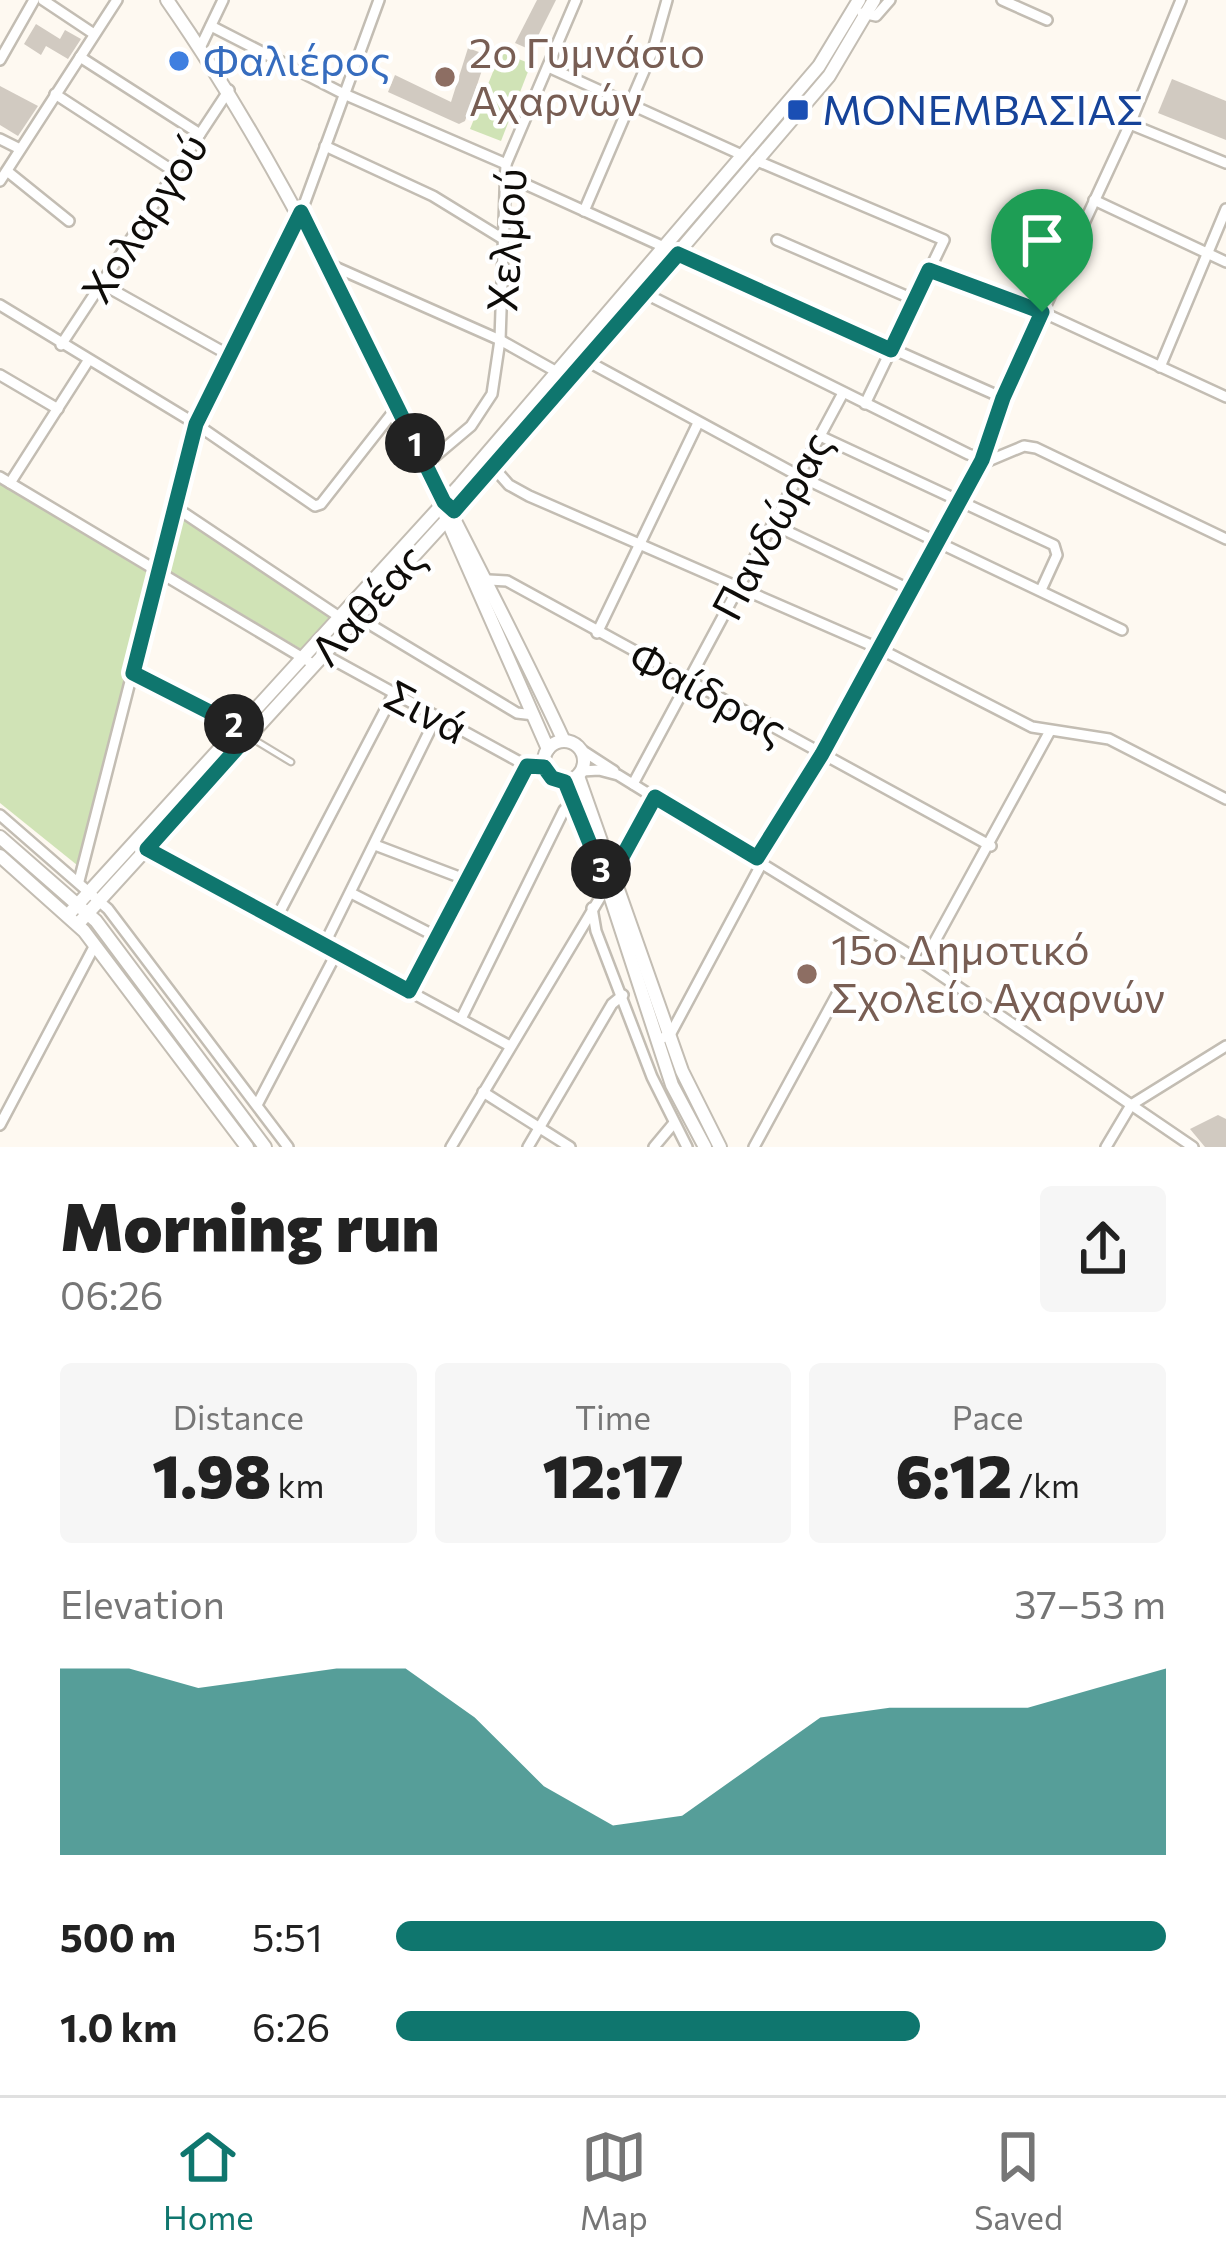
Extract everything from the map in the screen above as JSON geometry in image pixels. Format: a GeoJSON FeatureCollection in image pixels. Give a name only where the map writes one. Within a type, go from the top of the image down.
{"type":"FeatureCollection","features":[{"type":"Feature","properties":{"kind":"street"},"geometry":{"type":"LineString","coordinates":[[0,60],[34,0]]}},
{"type":"Feature","properties":{"kind":"street"},"geometry":{"type":"LineString","coordinates":[[43,0],[94,34]]}},
{"type":"Feature","properties":{"kind":"street"},"geometry":{"type":"LineString","coordinates":[[69,221],[3,176],[117,0]]}},
{"type":"Feature","properties":{"kind":"street"},"geometry":{"type":"LineString","coordinates":[[167,0],[229,90],[301,212],[426,464],[548,748],[544,767],[552,778],[599,770],[618,776]]}},
{"type":"Feature","properties":{"kind":"street"},"geometry":{"type":"LineString","coordinates":[[200,48],[224,0]]}},
{"type":"Feature","properties":{"kind":"street"},"geometry":{"type":"LineString","coordinates":[[90,890],[133,673],[196,424],[301,212],[379,0]]}},
{"type":"Feature","properties":{"kind":"street","name":"Χελμού"},"geometry":{"type":"LineString","coordinates":[[426,464],[483,412],[496,380],[506,170],[576,0]]}},
{"type":"Feature","properties":{"kind":"street","name":"Λαθέας"},"geometry":{"type":"LineString","coordinates":[[90,890],[147,849],[312,656],[494,468],[678,254],[860,8],[874,0]]}},
{"type":"Feature","properties":{"kind":"street"},"geometry":{"type":"LineString","coordinates":[[860,8],[876,16],[890,0]]}},
{"type":"Feature","properties":{"kind":"street"},"geometry":{"type":"LineString","coordinates":[[1002,0],[1047,20]]}},
{"type":"Feature","properties":{"kind":"street"},"geometry":{"type":"LineString","coordinates":[[663,1037],[982,460],[1003,398],[1130,124],[1181,0]]}},
{"type":"Feature","properties":{"kind":"street"},"geometry":{"type":"LineString","coordinates":[[584,211],[664,2]]}},
{"type":"Feature","properties":{"kind":"street"},"geometry":{"type":"LineString","coordinates":[[211,26],[664,247]]}},
{"type":"Feature","properties":{"kind":"street"},"geometry":{"type":"LineString","coordinates":[[80,57],[200,134]]}},
{"type":"Feature","properties":{"kind":"street"},"geometry":{"type":"LineString","coordinates":[[548,67],[749,158]]}},
{"type":"Feature","properties":{"kind":"street","name":"Χολαργού"},"geometry":{"type":"LineString","coordinates":[[61,345],[229,90]]}},
{"type":"Feature","properties":{"kind":"street"},"geometry":{"type":"LineString","coordinates":[[55,94],[175,172]]}},
{"type":"Feature","properties":{"kind":"street"},"geometry":{"type":"LineString","coordinates":[[1130,124],[1226,164]]}},
{"type":"Feature","properties":{"kind":"street"},"geometry":{"type":"LineString","coordinates":[[0,139],[20,149]]}},
{"type":"Feature","properties":{"kind":"street"},"geometry":{"type":"LineString","coordinates":[[325,146],[433,196],[503,239]]}},
{"type":"Feature","properties":{"kind":"street","name":"Λαθέας"},"geometry":{"type":"LineString","coordinates":[[448,511],[557,372],[664,247],[749,158]]}},
{"type":"Feature","properties":{"kind":"street","name":"Πανδώρας"},"geometry":{"type":"LineString","coordinates":[[749,158],[944,240],[865,404]]}},
{"type":"Feature","properties":{"kind":"street"},"geometry":{"type":"LineString","coordinates":[[1094,200],[1226,262]]}},
{"type":"Feature","properties":{"kind":"street"},"geometry":{"type":"LineString","coordinates":[[1160,367],[1226,209]]}},
{"type":"Feature","properties":{"kind":"street"},"geometry":{"type":"LineString","coordinates":[[777,240],[915,300]]}},
{"type":"Feature","properties":{"kind":"street"},"geometry":{"type":"LineString","coordinates":[[678,254],[1003,398]]}},
{"type":"Feature","properties":{"kind":"street"},"geometry":{"type":"LineString","coordinates":[[326,263],[500,340],[557,372]]}},
{"type":"Feature","properties":{"kind":"street"},"geometry":{"type":"LineString","coordinates":[[929,270],[1042,312],[1226,398]]}},
{"type":"Feature","properties":{"kind":"street"},"geometry":{"type":"LineString","coordinates":[[102,284],[227,354]]}},
{"type":"Feature","properties":{"kind":"street"},"geometry":{"type":"LineString","coordinates":[[644,293],[982,460],[1024,446],[1036,448],[1226,538]]}},
{"type":"Feature","properties":{"kind":"street"},"geometry":{"type":"LineString","coordinates":[[0,305],[196,424],[308,505],[321,505],[397,407]]}},
{"type":"Feature","properties":{"kind":"street","name":"Χολαργού"},"geometry":{"type":"LineString","coordinates":[[5,480],[88,361]]}},
{"type":"Feature","properties":{"kind":"street"},"geometry":{"type":"LineString","coordinates":[[587,361],[800,476],[1122,630]]}},
{"type":"Feature","properties":{"kind":"street"},"geometry":{"type":"LineString","coordinates":[[0,375],[58,409]]}},
{"type":"Feature","properties":{"kind":"street","name":"Πανδώρας"},"geometry":{"type":"LineString","coordinates":[[633,784],[842,394]]}},
{"type":"Feature","properties":{"kind":"street"},"geometry":{"type":"LineString","coordinates":[[597,634],[698,423]]}},
{"type":"Feature","properties":{"kind":"street"},"geometry":{"type":"LineString","coordinates":[[820,436],[1054,544],[1057,555],[1041,590]]}},
{"type":"Feature","properties":{"kind":"street"},"geometry":{"type":"LineString","coordinates":[[494,468],[509,485],[530,496],[880,649],[1032,727],[1109,739],[1226,799]]}},
{"type":"Feature","properties":{"kind":"street","name":"Σινά"},"geometry":{"type":"LineString","coordinates":[[5,480],[312,656],[527,766],[544,767]]}},
{"type":"Feature","properties":{"kind":"street"},"geometry":{"type":"LineString","coordinates":[[175,507],[348,617],[517,712],[535,715]]}},
{"type":"Feature","properties":{"kind":"street"},"geometry":{"type":"LineString","coordinates":[[448,511],[489,580],[564,741],[923,963],[1193,1147]]}},
{"type":"Feature","properties":{"kind":"street"},"geometry":{"type":"LineString","coordinates":[[774,525],[913,591]]}},
{"type":"Feature","properties":{"kind":"street","name":"Φαίδρας"},"geometry":{"type":"LineString","coordinates":[[489,580],[506,581],[991,846]]}},
{"type":"Feature","properties":{"kind":"street"},"geometry":{"type":"LineString","coordinates":[[133,673],[244,732]]}},
{"type":"Feature","properties":{"kind":"street"},"geometry":{"type":"LineString","coordinates":[[274,921],[393,695]]}},
{"type":"Feature","properties":{"kind":"street"},"geometry":{"type":"LineString","coordinates":[[323,947],[436,718]]}},
{"type":"Feature","properties":{"kind":"street"},"geometry":{"type":"LineString","coordinates":[[923,963],[1050,731]]}},
{"type":"Feature","properties":{"kind":"street","name":"Λαθέας"},"geometry":{"type":"LineString","coordinates":[[78,914],[90,890],[244,732]]}},
{"type":"Feature","properties":{"kind":"street"},"geometry":{"type":"LineString","coordinates":[[548,748],[564,741]]}},
{"type":"Feature","properties":{"kind":"street"},"geometry":{"type":"LineString","coordinates":[[580,749],[573,802],[607,868],[607,886],[663,1037],[721,1147]]}},
{"type":"Feature","properties":{"kind":"street"},"geometry":{"type":"LineString","coordinates":[[409,991],[527,766]]}},
{"type":"Feature","properties":{"kind":"street"},"geometry":{"type":"LineString","coordinates":[[575,776],[663,1037],[672,1085],[705,1147]]}},
{"type":"Feature","properties":{"kind":"street"},"geometry":{"type":"LineString","coordinates":[[607,868],[655,797]]}},
{"type":"Feature","properties":{"kind":"street"},"geometry":{"type":"LineString","coordinates":[[460,1019],[564,810],[573,802]]}},
{"type":"Feature","properties":{"kind":"street"},"geometry":{"type":"LineString","coordinates":[[0,815],[90,890],[289,1147]]}},
{"type":"Feature","properties":{"kind":"street"},"geometry":{"type":"LineString","coordinates":[[0,837],[78,914],[265,1147]]}},
{"type":"Feature","properties":{"kind":"street"},"geometry":{"type":"LineString","coordinates":[[375,845],[467,880]]}},
{"type":"Feature","properties":{"kind":"street"},"geometry":{"type":"LineString","coordinates":[[147,849],[510,1046]]}},
{"type":"Feature","properties":{"kind":"street"},"geometry":{"type":"LineString","coordinates":[[0,856],[78,914],[95,945],[247,1147]]}},
{"type":"Feature","properties":{"kind":"street"},"geometry":{"type":"LineString","coordinates":[[451,1147],[607,886]]}},
{"type":"Feature","properties":{"kind":"street"},"geometry":{"type":"LineString","coordinates":[[351,892],[437,937]]}},
{"type":"Feature","properties":{"kind":"street"},"geometry":{"type":"LineString","coordinates":[[592,908],[596,931],[687,1147]]}},
{"type":"Feature","properties":{"kind":"street"},"geometry":{"type":"LineString","coordinates":[[0,1125],[95,945]]}},
{"type":"Feature","properties":{"kind":"street"},"geometry":{"type":"LineString","coordinates":[[257,1105],[336,954]]}},
{"type":"Feature","properties":{"kind":"street"},"geometry":{"type":"LineString","coordinates":[[754,1147],[841,987]]}},
{"type":"Feature","properties":{"kind":"street"},"geometry":{"type":"LineString","coordinates":[[528,1147],[612,1004],[622,995]]}},
{"type":"Feature","properties":{"kind":"street"},"geometry":{"type":"LineString","coordinates":[[1106,1147],[1131,1105],[1226,1046]]}},
{"type":"Feature","properties":{"kind":"street"},"geometry":{"type":"LineString","coordinates":[[483,1092],[570,1147]]}},
{"type":"Feature","properties":{"kind":"street"},"geometry":{"type":"LineString","coordinates":[[654,1147],[674,1123]]}},
{"type":"Feature","properties":{"kind":"lane"},"geometry":{"type":"LineString","coordinates":[[244,732],[291,762]]}},
{"type":"Feature","properties":{"kind":"green space"},"geometry":{"type":"Polygon","coordinates":[[[501,52],[531,64],[501,141],[470,129],[501,52]]]}},
{"type":"Feature","properties":{"kind":"green space"},"geometry":{"type":"Polygon","coordinates":[[[0,484],[152,575],[77,865],[0,803],[0,484]]]}},
{"type":"Feature","properties":{"kind":"green space"},"geometry":{"type":"Polygon","coordinates":[[[179,516],[331,617],[301,649],[166,569],[179,516]]]}},
{"type":"Feature","properties":{"kind":"building"},"geometry":{"type":"Polygon","coordinates":[[[537,0],[556,0],[531,50],[515,43],[537,0]]]}},
{"type":"Feature","properties":{"kind":"building"},"geometry":{"type":"Polygon","coordinates":[[[36,24],[60,39],[65,30],[81,39],[68,59],[46,46],[41,55],[24,44],[36,24]]]}},
{"type":"Feature","properties":{"kind":"building"},"geometry":{"type":"Polygon","coordinates":[[[468,48],[487,55],[465,121],[459,124],[388,92],[395,75],[451,102],[468,48]]]}},
{"type":"Feature","properties":{"kind":"building"},"geometry":{"type":"Polygon","coordinates":[[[1172,79],[1226,101],[1226,140],[1158,113],[1172,79]]]}},
{"type":"Feature","properties":{"kind":"building"},"geometry":{"type":"Polygon","coordinates":[[[0,86],[38,106],[18,136],[0,125],[0,86]]]}},
{"type":"Feature","properties":{"kind":"building"},"geometry":{"type":"Polygon","coordinates":[[[1218,1115],[1226,1119],[1226,1147],[1205,1147],[1190,1129],[1218,1115]]]}},
{"type":"Feature","properties":{"kind":"place","name":"Φαλιέρος"},"geometry":{"type":"Point","coordinates":[179,61]}},
{"type":"Feature","properties":{"kind":"place","name":"2ο Γυμνάσιο Αχαρνών"},"geometry":{"type":"Point","coordinates":[445,77]}},
{"type":"Feature","properties":{"kind":"place","name":"ΜΟΝΕΜΒΑΣΙΑΣ"},"geometry":{"type":"Point","coordinates":[798,110]}},
{"type":"Feature","properties":{"kind":"place","name":"15ο Δημοτικό Σχολείο Αχαρνών"},"geometry":{"type":"Point","coordinates":[807,974]}},
{"type":"Feature","properties":{"kind":"route"},"geometry":{"type":"LineString","coordinates":[[301,212],[444,502],[454,511],[678,254],[891,350],[929,270],[1042,312],[1003,398],[982,460],[822,754],[757,858],[655,797],[620,861],[601,871],[565,782],[552,778],[544,767],[527,766],[409,991],[147,849],[248,736],[133,673],[196,424],[301,212]]}}]}
